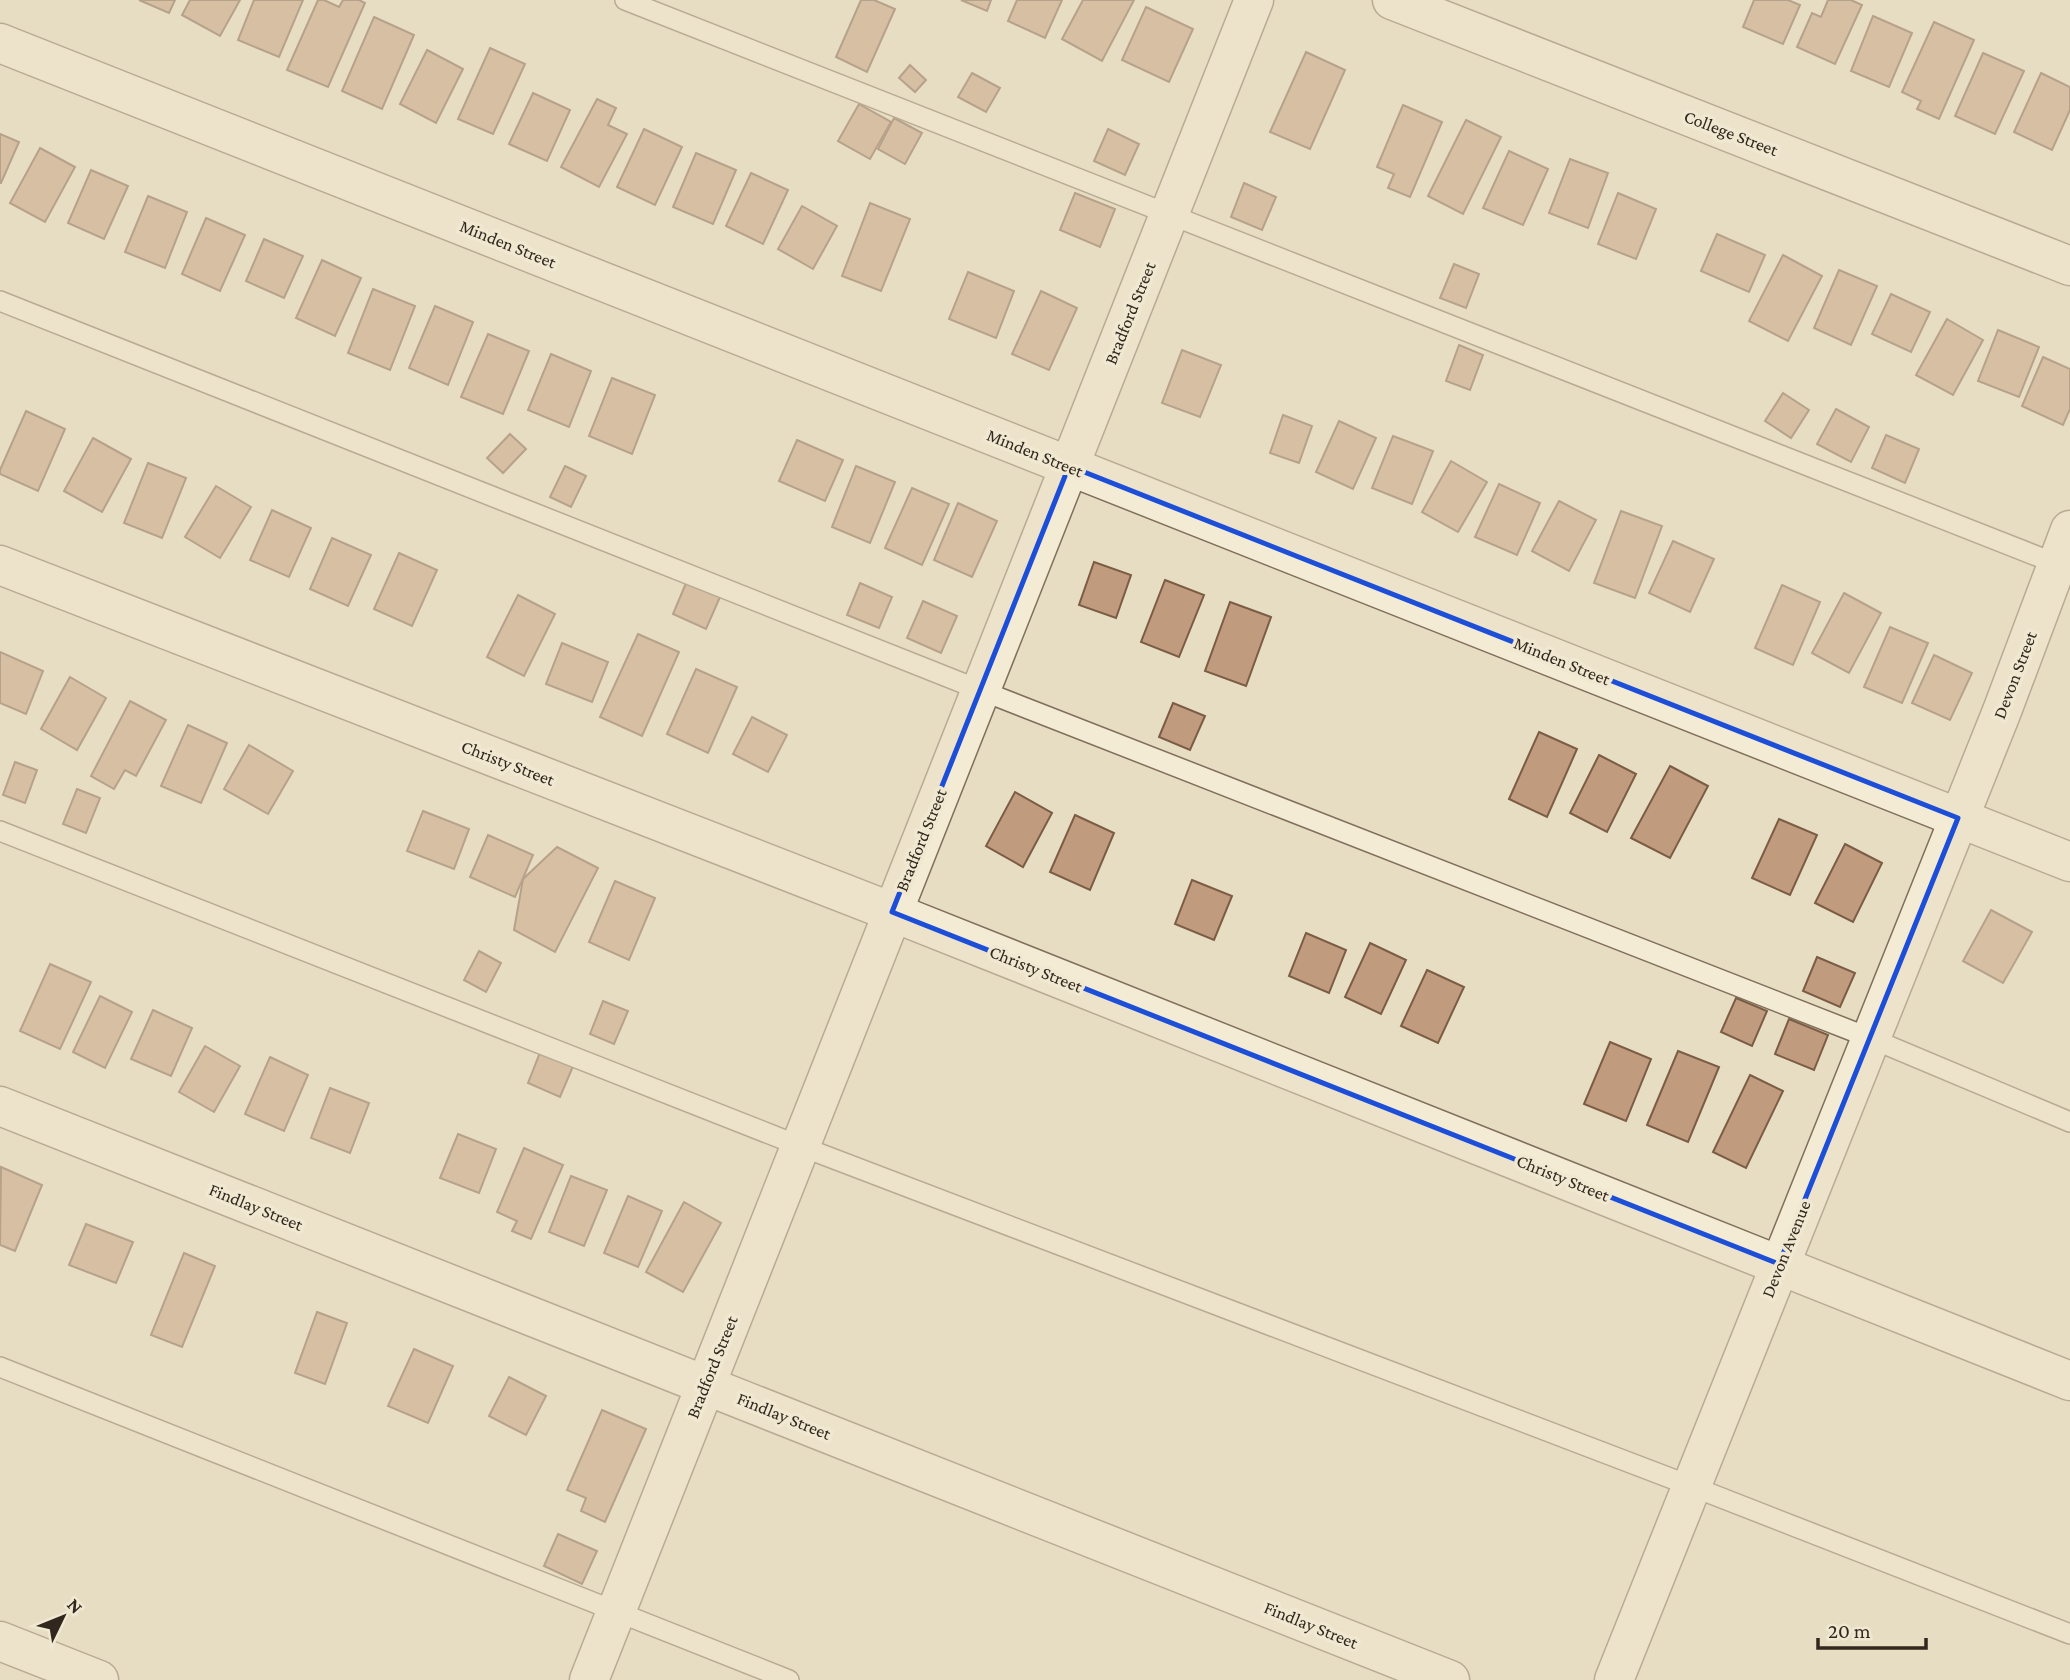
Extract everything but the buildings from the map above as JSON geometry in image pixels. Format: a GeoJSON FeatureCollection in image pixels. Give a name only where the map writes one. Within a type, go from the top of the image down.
{"type":"FeatureCollection","features":[{"type":"Feature","properties":{"kind":"street","name":"Bradford Street"},"geometry":{"type":"LineString","coordinates":[[589,1680],[1254,0]]}},
{"type":"Feature","properties":{"kind":"street","name":"College Street"},"geometry":{"type":"LineString","coordinates":[[1392,0],[2070,266]]}},
{"type":"Feature","properties":{"kind":"street","name":"Minden Street"},"geometry":{"type":"LineString","coordinates":[[0,43],[2070,862]]}},
{"type":"Feature","properties":{"kind":"street","name":"Devon Street"},"geometry":{"type":"LineString","coordinates":[[1958,818],[2064,547]]}},
{"type":"Feature","properties":{"kind":"street","name":"Christy Street"},"geometry":{"type":"LineString","coordinates":[[0,565],[892,912],[2070,1381]]}},
{"type":"Feature","properties":{"kind":"street","name":"Devon Avenue"},"geometry":{"type":"LineString","coordinates":[[1614,1680],[1958,818]]}},
{"type":"Feature","properties":{"kind":"street","name":"Findlay Street"},"geometry":{"type":"LineString","coordinates":[[0,1106],[1450,1680]]}},
{"type":"Feature","properties":{"kind":"street"},"geometry":{"type":"LineString","coordinates":[[0,1641],[99,1680]]}},
{"type":"Feature","properties":{"kind":"lane"},"geometry":{"type":"LineString","coordinates":[[625,0],[1168,216],[2064,547]]}},
{"type":"Feature","properties":{"kind":"lane"},"geometry":{"type":"LineString","coordinates":[[0,301],[980,690],[1870,1038],[2070,1122]]}},
{"type":"Feature","properties":{"kind":"lane"},"geometry":{"type":"LineString","coordinates":[[0,831],[800,1146],[1691,1486],[2070,1634]]}},
{"type":"Feature","properties":{"kind":"lane"},"geometry":{"type":"LineString","coordinates":[[0,1367],[789,1680]]}},
{"type":"Feature","properties":{"kind":"highlighted area"},"geometry":{"type":"Polygon","coordinates":[[[1069,466],[1958,818],[1779,1264],[892,912],[1069,466]]]}}]}
